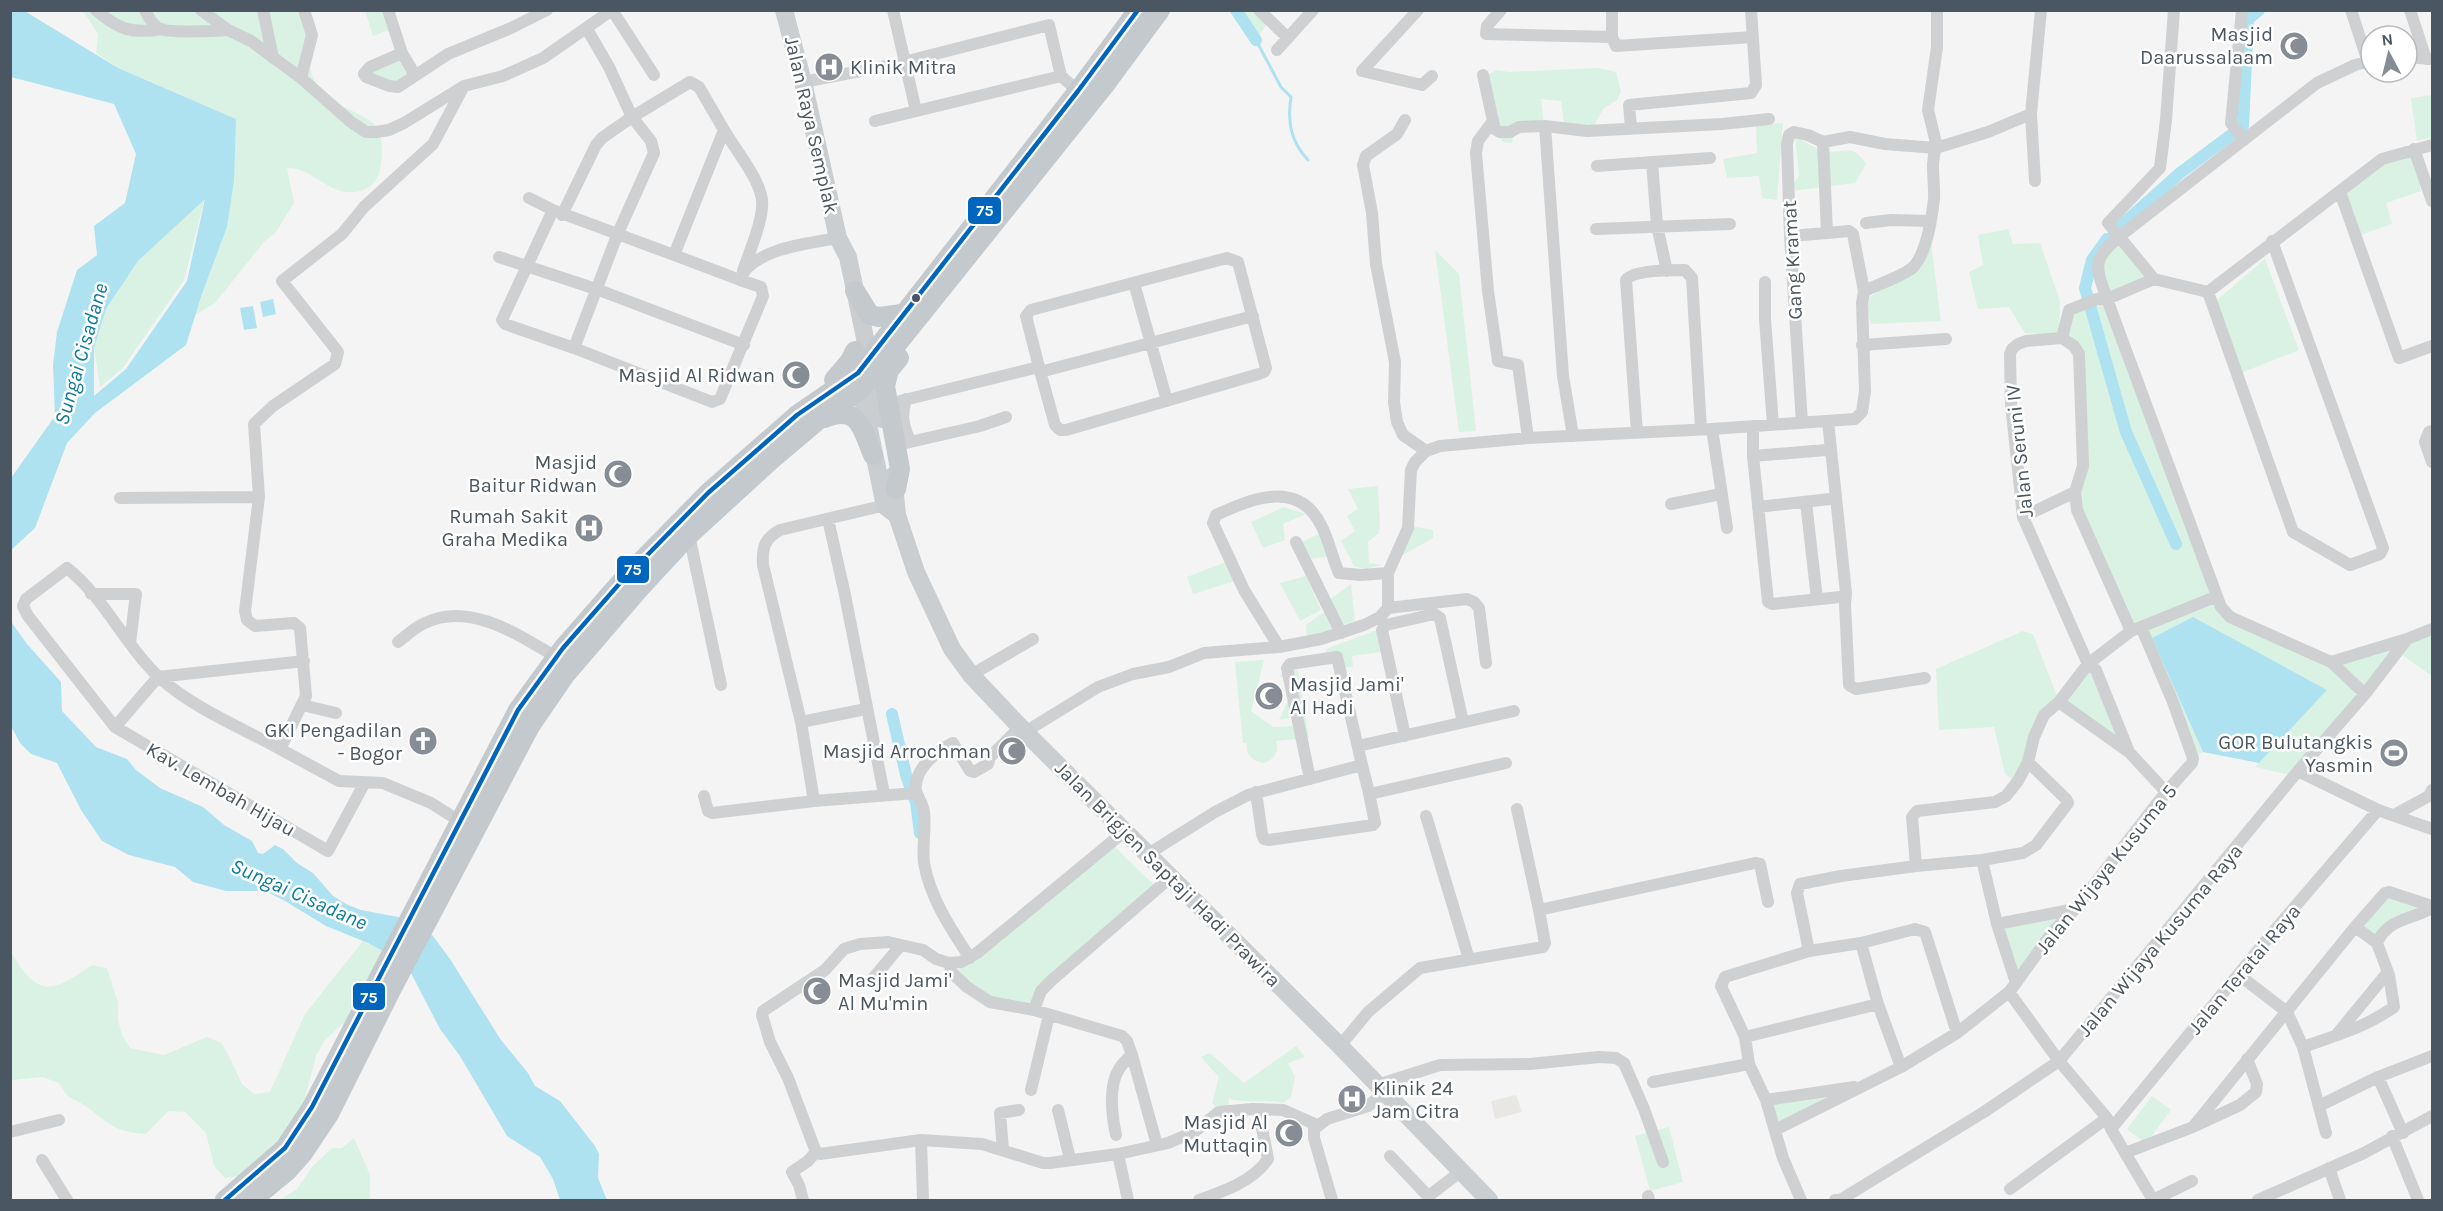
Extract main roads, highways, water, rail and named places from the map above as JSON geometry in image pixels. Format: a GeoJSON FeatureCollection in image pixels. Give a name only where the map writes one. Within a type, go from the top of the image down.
{"type":"FeatureCollection","features":[{"type":"Feature","properties":{"kind":"highway"},"geometry":{"type":"LineString","coordinates":[[863,369],[902,314],[1078,91],[1138,10]]}},
{"type":"Feature","properties":{"kind":"highway"},"geometry":{"type":"LineString","coordinates":[[817,421],[863,369],[948,283],[1104,86],[1160,10]]}},
{"type":"Feature","properties":{"kind":"highway"},"geometry":{"type":"LineString","coordinates":[[894,503],[903,443],[885,386],[889,370],[933,311],[948,283]]}},
{"type":"Feature","properties":{"kind":"highway"},"geometry":{"type":"LineString","coordinates":[[855,291],[870,315],[879,317],[902,314]]}},
{"type":"Feature","properties":{"kind":"highway"},"geometry":{"type":"LineString","coordinates":[[252,1200],[287,1171],[303,1154],[321,1110],[465,830],[518,710],[556,657],[620,583],[768,451],[797,415],[837,377],[850,361],[863,369]]}},
{"type":"Feature","properties":{"kind":"highway"},"geometry":{"type":"LineString","coordinates":[[768,451],[817,421],[836,413],[851,414],[858,421],[873,454]]}},
{"type":"Feature","properties":{"kind":"highway"},"geometry":{"type":"LineString","coordinates":[[465,830],[530,726],[566,675],[639,589],[689,535],[712,502]]}},
{"type":"Feature","properties":{"kind":"highway"},"geometry":{"type":"LineString","coordinates":[[225,1200],[285,1148],[321,1110]]}},
{"type":"Feature","properties":{"kind":"main road","name":"Jalan Raya Semplak"},"geometry":{"type":"LineString","coordinates":[[784,10],[803,82],[838,239],[837,260],[863,369]]}},
{"type":"Feature","properties":{"kind":"main road","name":"Jalan Raya Semplak"},"geometry":{"type":"LineString","coordinates":[[838,239],[848,257],[855,291],[863,369]]}},
{"type":"Feature","properties":{"kind":"main road"},"geometry":{"type":"LineString","coordinates":[[863,369],[891,403],[894,503]]}},
{"type":"Feature","properties":{"kind":"main road"},"geometry":{"type":"LineString","coordinates":[[863,369],[873,454],[894,503]]}},
{"type":"Feature","properties":{"kind":"main road","name":"Jalan Brigjen Saptaji Hadi Prawira"},"geometry":{"type":"LineString","coordinates":[[894,503],[916,572],[952,649],[971,675],[1022,730],[1340,1046],[1489,1200]]}},
{"type":"Feature","properties":{"kind":"water","name":"Sungai Cisadane"},"geometry":{"type":"Polygon","coordinates":[[[23,10],[118,68],[236,119],[234,180],[227,227],[186,345],[95,413],[67,443],[35,528],[11,550],[11,478],[55,416],[53,365],[57,332],[77,270],[97,255],[94,226],[125,203],[136,154],[114,104],[11,77],[11,11],[23,10]],[[205,199],[138,261],[106,309],[94,348],[94,396],[126,369],[187,281],[205,199]]]}},
{"type":"Feature","properties":{"kind":"water"},"geometry":{"type":"Polygon","coordinates":[[[273,299],[276,314],[263,317],[260,302],[273,299]]]}},
{"type":"Feature","properties":{"kind":"water"},"geometry":{"type":"Polygon","coordinates":[[[253,306],[257,328],[244,330],[240,308],[253,306]]]}},
{"type":"Feature","properties":{"kind":"water"},"geometry":{"type":"Polygon","coordinates":[[[2193,617],[2327,690],[2259,763],[2203,752],[2152,638],[2193,617]]]}},
{"type":"Feature","properties":{"kind":"water","name":"Sungai Cisadane"},"geometry":{"type":"Polygon","coordinates":[[[10,620],[27,644],[61,682],[62,711],[96,747],[127,759],[136,770],[160,788],[203,807],[224,825],[252,841],[258,853],[263,854],[275,845],[283,849],[297,863],[313,873],[333,896],[346,904],[361,910],[398,917],[433,936],[501,1040],[528,1073],[535,1086],[560,1101],[595,1146],[599,1154],[598,1178],[607,1200],[560,1200],[553,1179],[540,1157],[507,1136],[460,1056],[440,1029],[411,973],[388,954],[326,926],[265,891],[226,891],[193,882],[175,867],[129,855],[102,841],[81,810],[57,763],[31,754],[20,743],[11,726],[10,620]]]}},
{"type":"Feature","properties":{"kind":"waterway"},"geometry":{"type":"LineString","coordinates":[[1236,10],[1256,40]]}},
{"type":"Feature","properties":{"kind":"waterway"},"geometry":{"type":"LineString","coordinates":[[2114,232],[2180,173],[2243,126],[2248,19],[2259,10]]}},
{"type":"Feature","properties":{"kind":"waterway"},"geometry":{"type":"LineString","coordinates":[[1256,40],[1281,87],[1291,97],[1290,123],[1294,139],[1308,160]]}},
{"type":"Feature","properties":{"kind":"waterway"},"geometry":{"type":"LineString","coordinates":[[2107,239],[2092,260],[2085,288],[2126,432],[2176,544]]}},
{"type":"Feature","properties":{"kind":"waterway"},"geometry":{"type":"LineString","coordinates":[[892,714],[906,775],[916,803],[920,833]]}},
{"type":"Feature","properties":{"kind":"place","name":"Masjid Daarussalaam"},"geometry":{"type":"Point","coordinates":[2294,46]}},
{"type":"Feature","properties":{"kind":"place","name":"Klinik Mitra"},"geometry":{"type":"Point","coordinates":[829,67]}},
{"type":"Feature","properties":{"kind":"place","name":"Masjid Al Ridwan"},"geometry":{"type":"Point","coordinates":[796,375]}},
{"type":"Feature","properties":{"kind":"place","name":"Masjid Baitur Ridwan"},"geometry":{"type":"Point","coordinates":[618,474]}},
{"type":"Feature","properties":{"kind":"place","name":"Rumah Sakit Graha Medika"},"geometry":{"type":"Point","coordinates":[589,528]}},
{"type":"Feature","properties":{"kind":"place","name":"Masjid Jami' Al Hadi"},"geometry":{"type":"Point","coordinates":[1269,696]}},
{"type":"Feature","properties":{"kind":"place","name":"GKI Pengadilan - Bogor"},"geometry":{"type":"Point","coordinates":[423,741]}},
{"type":"Feature","properties":{"kind":"place","name":"Masjid Arrochman"},"geometry":{"type":"Point","coordinates":[1012,751]}},
{"type":"Feature","properties":{"kind":"place","name":"GOR Bulutangkis Yasmin"},"geometry":{"type":"Point","coordinates":[2394,753]}},
{"type":"Feature","properties":{"kind":"place","name":"Masjid Jami' Al Mu'min"},"geometry":{"type":"Point","coordinates":[817,991]}},
{"type":"Feature","properties":{"kind":"place","name":"Klinik 24 Jam Citra"},"geometry":{"type":"Point","coordinates":[1352,1099]}},
{"type":"Feature","properties":{"kind":"place","name":"Masjid Al Muttaqin"},"geometry":{"type":"Point","coordinates":[1289,1133]}}]}
